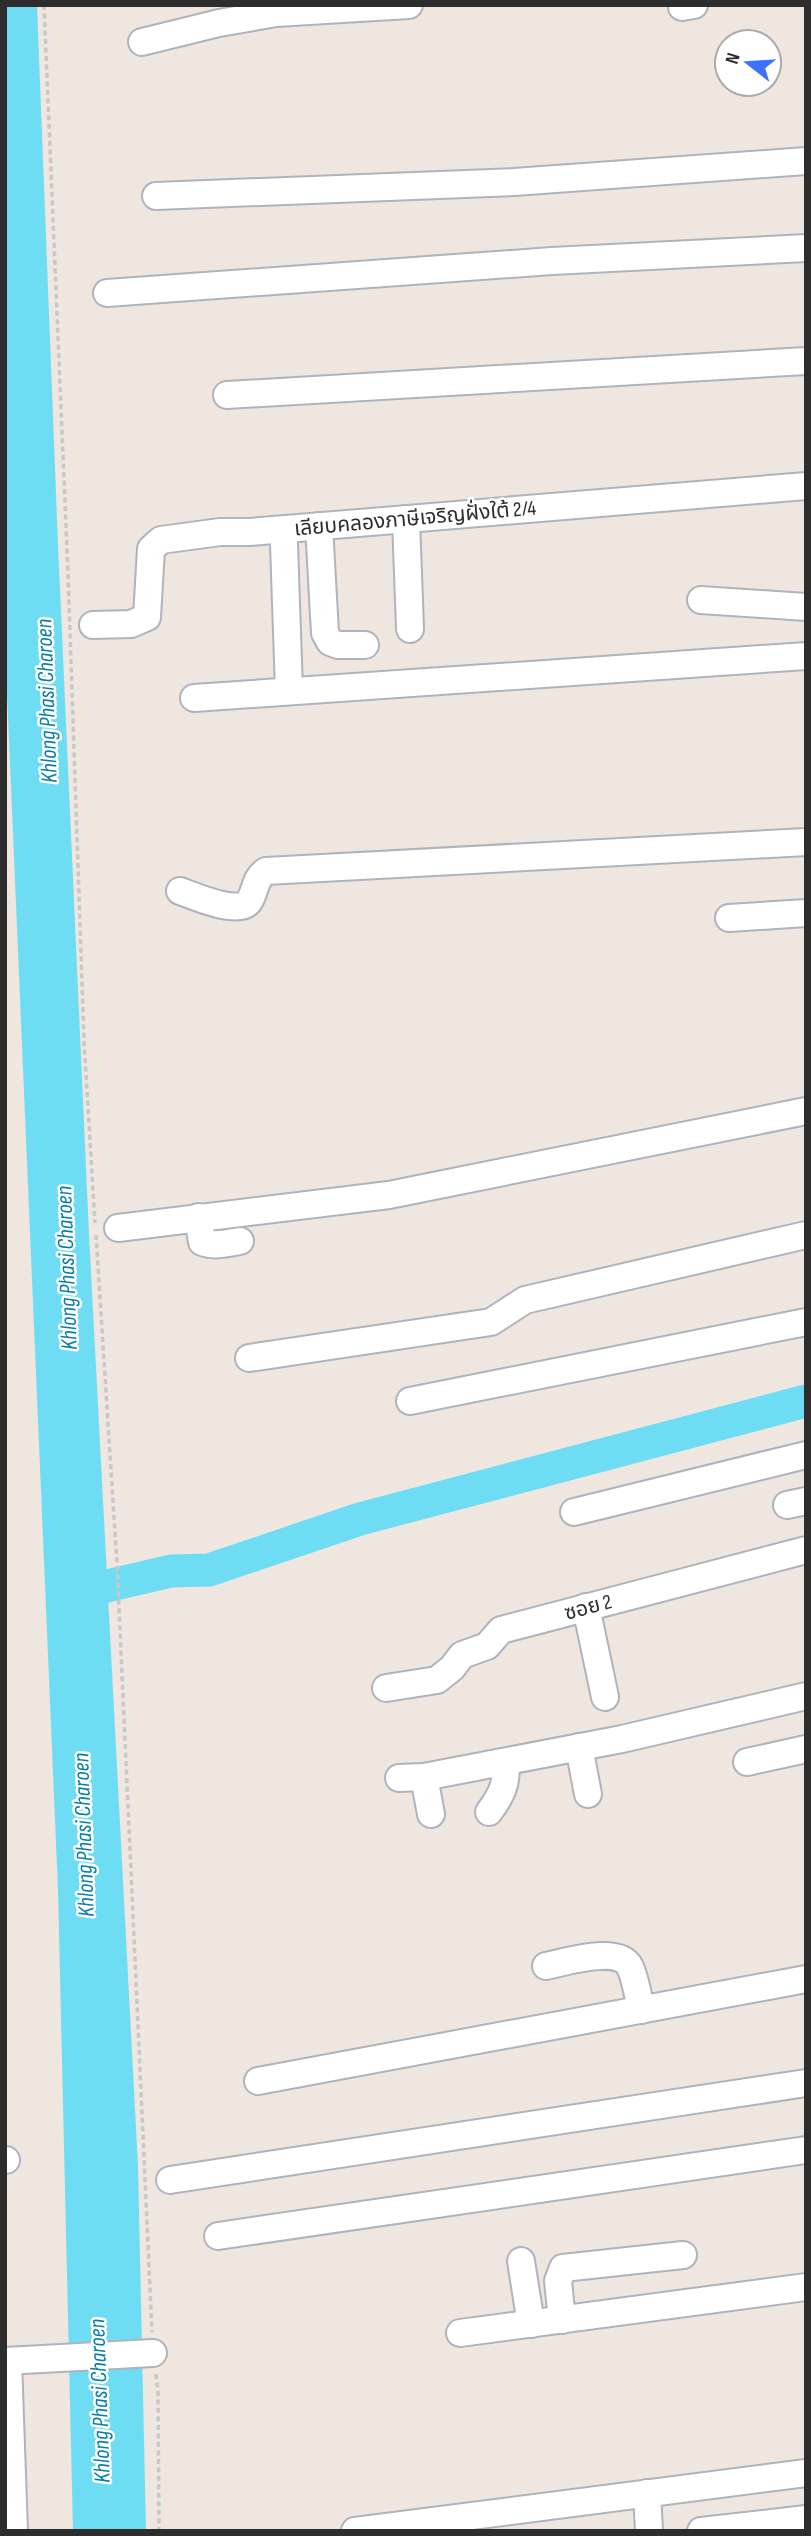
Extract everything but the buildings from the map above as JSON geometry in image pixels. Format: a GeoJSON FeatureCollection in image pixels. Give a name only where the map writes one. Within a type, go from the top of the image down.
{"type":"FeatureCollection","features":[{"type":"Feature","properties":{"kind":"street"},"geometry":{"type":"LineString","coordinates":[[142,41],[276,13],[409,5]]}},
{"type":"Feature","properties":{"kind":"street"},"geometry":{"type":"LineString","coordinates":[[156,196],[514,182],[806,161]]}},
{"type":"Feature","properties":{"kind":"street"},"geometry":{"type":"LineString","coordinates":[[107,293],[552,261],[806,248]]}},
{"type":"Feature","properties":{"kind":"street"},"geometry":{"type":"LineString","coordinates":[[227,395],[806,361]]}},
{"type":"Feature","properties":{"kind":"street","name":"เลียบคลองภาษีเจริญฝั่งใต้ 2/4"},"geometry":{"type":"LineString","coordinates":[[93,625],[131,624],[147,617],[151,549],[161,540],[220,532],[806,486]]}},
{"type":"Feature","properties":{"kind":"street"},"geometry":{"type":"LineString","coordinates":[[406,519],[410,629]]}},
{"type":"Feature","properties":{"kind":"street"},"geometry":{"type":"LineString","coordinates":[[319,526],[325,633],[330,642],[338,645],[365,645]]}},
{"type":"Feature","properties":{"kind":"street"},"geometry":{"type":"LineString","coordinates":[[284,544],[289,691]]}},
{"type":"Feature","properties":{"kind":"street"},"geometry":{"type":"LineString","coordinates":[[701,600],[806,607]]}},
{"type":"Feature","properties":{"kind":"street"},"geometry":{"type":"LineString","coordinates":[[194,698],[806,656]]}},
{"type":"Feature","properties":{"kind":"street"},"geometry":{"type":"LineString","coordinates":[[180,891],[222,906],[243,905],[250,901],[257,879],[266,871],[806,842]]}},
{"type":"Feature","properties":{"kind":"street"},"geometry":{"type":"LineString","coordinates":[[729,918],[806,913]]}},
{"type":"Feature","properties":{"kind":"street"},"geometry":{"type":"LineString","coordinates":[[118,1228],[389,1195],[806,1111]]}},
{"type":"Feature","properties":{"kind":"street"},"geometry":{"type":"LineString","coordinates":[[198,1217],[202,1242],[217,1245],[240,1241]]}},
{"type":"Feature","properties":{"kind":"street"},"geometry":{"type":"LineString","coordinates":[[249,1358],[491,1322],[525,1300],[806,1236]]}},
{"type":"Feature","properties":{"kind":"street"},"geometry":{"type":"LineString","coordinates":[[410,1401],[806,1322]]}},
{"type":"Feature","properties":{"kind":"street"},"geometry":{"type":"LineString","coordinates":[[574,1512],[806,1455]]}},
{"type":"Feature","properties":{"kind":"street","name":"ซอย 2"},"geometry":{"type":"LineString","coordinates":[[386,1688],[437,1679],[452,1668],[462,1655],[486,1646],[501,1630],[806,1550]]}},
{"type":"Feature","properties":{"kind":"street"},"geometry":{"type":"LineString","coordinates":[[586,1607],[605,1697]]}},
{"type":"Feature","properties":{"kind":"street"},"geometry":{"type":"LineString","coordinates":[[431,1814],[411,1778],[579,1747],[806,1696]]}},
{"type":"Feature","properties":{"kind":"street"},"geometry":{"type":"LineString","coordinates":[[579,1747],[588,1794]]}},
{"type":"Feature","properties":{"kind":"street"},"geometry":{"type":"LineString","coordinates":[[747,1762],[806,1749]]}},
{"type":"Feature","properties":{"kind":"street"},"geometry":{"type":"LineString","coordinates":[[489,1812],[502,1794],[507,1774],[505,1762]]}},
{"type":"Feature","properties":{"kind":"street"},"geometry":{"type":"LineString","coordinates":[[546,1966],[604,1955],[622,1959],[629,1966],[641,2010]]}},
{"type":"Feature","properties":{"kind":"street"},"geometry":{"type":"LineString","coordinates":[[258,2081],[806,1979]]}},
{"type":"Feature","properties":{"kind":"street"},"geometry":{"type":"LineString","coordinates":[[170,2180],[806,2083]]}},
{"type":"Feature","properties":{"kind":"street"},"geometry":{"type":"LineString","coordinates":[[218,2236],[806,2150]]}},
{"type":"Feature","properties":{"kind":"street"},"geometry":{"type":"LineString","coordinates":[[562,2320],[558,2281],[563,2268],[683,2255]]}},
{"type":"Feature","properties":{"kind":"street"},"geometry":{"type":"LineString","coordinates":[[521,2261],[531,2324]]}},
{"type":"Feature","properties":{"kind":"street"},"geometry":{"type":"LineString","coordinates":[[460,2333],[806,2287]]}},
{"type":"Feature","properties":{"kind":"street"},"geometry":{"type":"LineString","coordinates":[[14,2531],[7,2361],[148,2353]]}},
{"type":"Feature","properties":{"kind":"street"},"geometry":{"type":"LineString","coordinates":[[355,2531],[489,2522],[647,2493],[806,2473]]}},
{"type":"Feature","properties":{"kind":"street"},"geometry":{"type":"LineString","coordinates":[[647,2493],[649,2531]]}},
{"type":"Feature","properties":{"kind":"street"},"geometry":{"type":"LineString","coordinates":[[701,2531],[806,2519]]}},
{"type":"Feature","properties":{"kind":"path"},"geometry":{"type":"LineString","coordinates":[[44,5],[84,1041],[117,1564],[148,2353],[158,2391],[159,2531]]}},
{"type":"Feature","properties":{"kind":"water","name":"Khlong Phasi Charoen"},"geometry":{"type":"Polygon","coordinates":[[[5,5],[37,5],[89,1234],[138,2166],[146,2531],[73,2531],[58,1890],[5,646],[5,5]]]}},
{"type":"Feature","properties":{"kind":"waterway"},"geometry":{"type":"LineString","coordinates":[[77,1593],[171,1571],[209,1570],[360,1519],[806,1401]]}}]}
